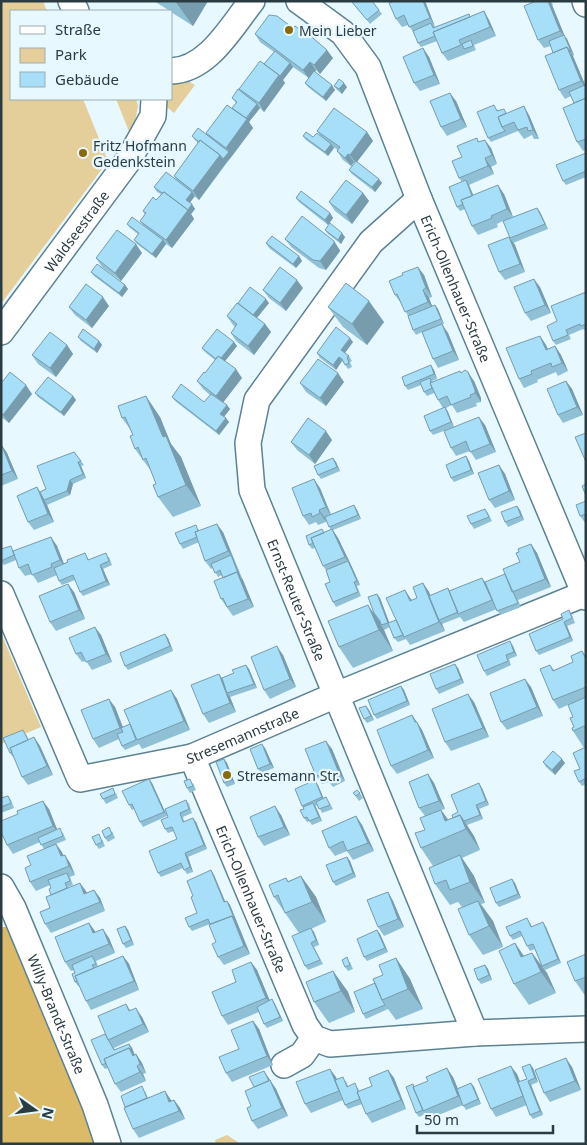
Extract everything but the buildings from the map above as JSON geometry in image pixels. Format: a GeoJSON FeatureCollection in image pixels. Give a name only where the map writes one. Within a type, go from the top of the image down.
{"type":"FeatureCollection","features":[{"type":"Feature","properties":{"kind":"street"},"geometry":{"type":"LineString","coordinates":[[172,71],[195,66],[208,57],[252,1]]}},
{"type":"Feature","properties":{"kind":"street","name":"Erich-Ollenhauer-Straße"},"geometry":{"type":"LineString","coordinates":[[299,1],[343,33],[368,67],[419,199],[585,595]]}},
{"type":"Feature","properties":{"kind":"street","name":"Waldseestraße"},"geometry":{"type":"LineString","coordinates":[[1,332],[128,161],[153,116],[154,100]]}},
{"type":"Feature","properties":{"kind":"street","name":"Ernst-Reuter-Straße"},"geometry":{"type":"LineString","coordinates":[[419,199],[371,242],[257,400],[248,443],[252,490],[475,1033]]}},
{"type":"Feature","properties":{"kind":"street","name":"Stresemannstraße"},"geometry":{"type":"LineString","coordinates":[[1,594],[80,779],[192,756],[336,695],[585,595]]}},
{"type":"Feature","properties":{"kind":"street","name":"Erich-Ollenhauer-Straße"},"geometry":{"type":"LineString","coordinates":[[192,756],[304,1025],[314,1038]]}},
{"type":"Feature","properties":{"kind":"street","name":"Willy-Brandt-Straße"},"geometry":{"type":"LineString","coordinates":[[1,887],[13,908],[95,1105],[108,1144]]}},
{"type":"Feature","properties":{"kind":"street"},"geometry":{"type":"LineString","coordinates":[[284,1066],[302,1055],[314,1038],[330,1044],[475,1033],[586,1029]]}},
{"type":"Feature","properties":{"kind":"green space"},"geometry":{"type":"Polygon","coordinates":[[[1,1],[45,1],[44,4],[47,10],[10,10],[10,100],[83,100],[108,161],[1,304],[1,1]]]}},
{"type":"Feature","properties":{"kind":"green space"},"geometry":{"type":"Polygon","coordinates":[[[184,79],[195,85],[174,113],[163,104],[162,100],[172,100],[172,80],[184,79]]]}},
{"type":"Feature","properties":{"kind":"green space"},"geometry":{"type":"Polygon","coordinates":[[[116,100],[136,100],[138,106],[132,139],[116,100]]]}},
{"type":"Feature","properties":{"kind":"green space"},"geometry":{"type":"Polygon","coordinates":[[[1,633],[41,727],[1,744],[1,633]]]}},
{"type":"Feature","properties":{"kind":"green space"},"geometry":{"type":"Polygon","coordinates":[[[227,1135],[241,1144],[216,1144],[215,1140],[227,1135]]]}},
{"type":"Feature","properties":{"kind":"shaded area"},"geometry":{"type":"Polygon","coordinates":[[[1,927],[10,927],[99,1144],[1,1144],[1,927]]]}},
{"type":"Feature","properties":{"kind":"place","name":"Mein Lieber"},"geometry":{"type":"Point","coordinates":[289,30]}},
{"type":"Feature","properties":{"kind":"place","name":"Fritz Hofmann Gedenkstein"},"geometry":{"type":"Point","coordinates":[83,153]}},
{"type":"Feature","properties":{"kind":"place","name":"Stresemann Str."},"geometry":{"type":"Point","coordinates":[227,775]}}]}
